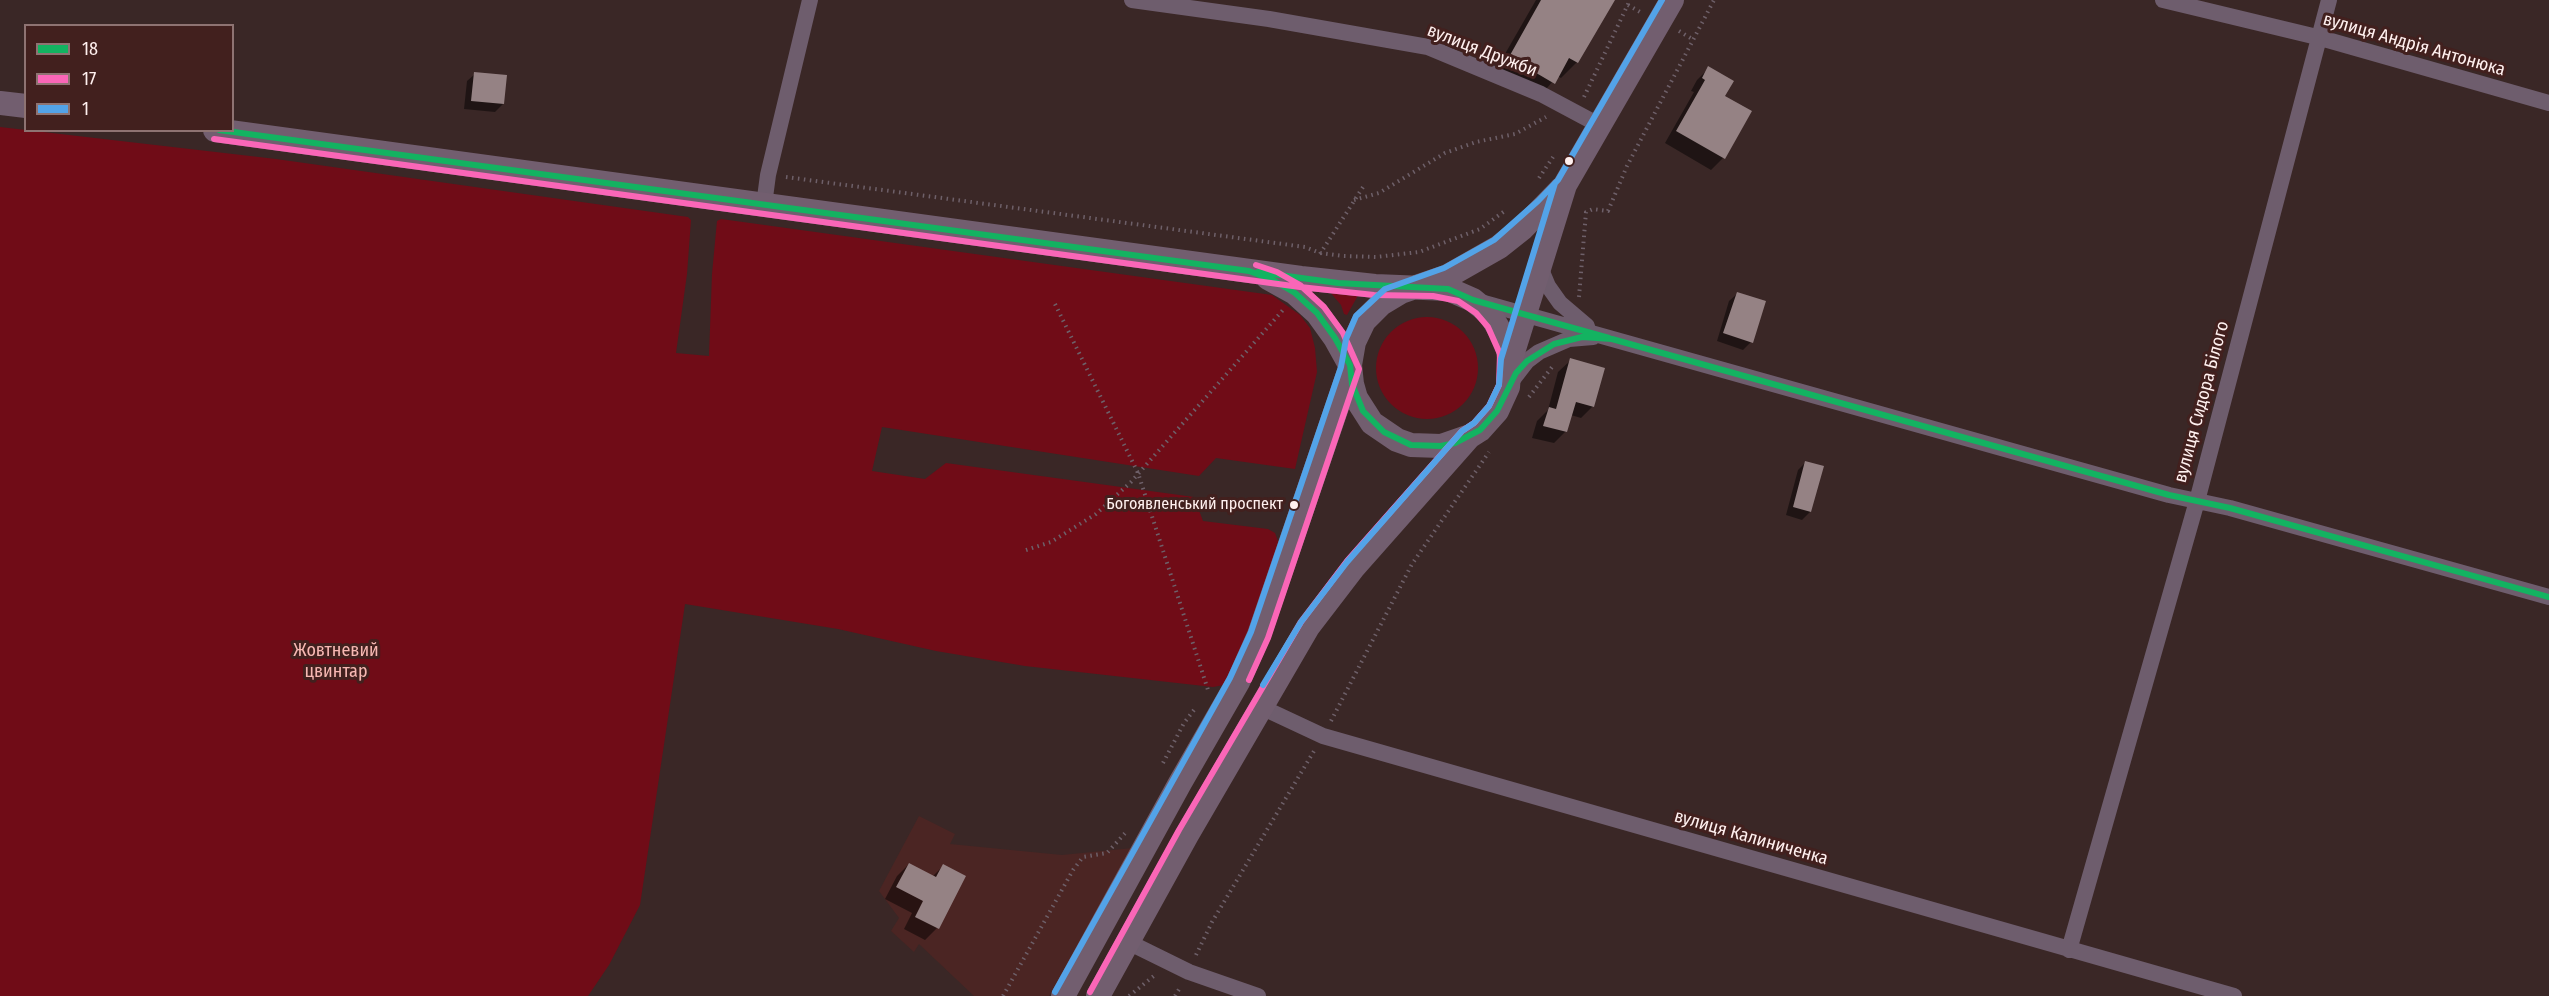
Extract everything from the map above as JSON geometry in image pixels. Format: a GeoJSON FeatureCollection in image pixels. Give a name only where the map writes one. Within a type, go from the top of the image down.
{"type":"FeatureCollection","features":[{"type":"Feature","properties":{"kind":"main road"},"geometry":{"type":"LineString","coordinates":[[1510,362],[1565,185],[1672,0]]}},
{"type":"Feature","properties":{"kind":"main road"},"geometry":{"type":"LineString","coordinates":[[0,103],[24,106]]}},
{"type":"Feature","properties":{"kind":"main road"},"geometry":{"type":"LineString","coordinates":[[230,132],[1249,271],[1298,286],[1357,284],[1448,289],[1473,300],[1496,322],[1506,341],[1517,394],[1469,437],[1354,567],[1308,627],[1098,996]]}},
{"type":"Feature","properties":{"kind":"main road"},"geometry":{"type":"LineString","coordinates":[[1063,996],[1238,682],[1259,635],[1350,367],[1358,331],[1372,311],[1390,297],[1466,267],[1499,247],[1522,228],[1565,185]]}},
{"type":"Feature","properties":{"kind":"main road"},"geometry":{"type":"LineString","coordinates":[[1298,286],[1327,325],[1350,367],[1356,398],[1363,411],[1378,428],[1397,440],[1411,445],[1441,446],[1469,437]]}},
{"type":"Feature","properties":{"kind":"street"},"geometry":{"type":"LineString","coordinates":[[764,205],[768,175],[810,0]]}},
{"type":"Feature","properties":{"kind":"street","name":"вулиця Дружби"},"geometry":{"type":"LineString","coordinates":[[1132,0],[1269,19],[1428,47],[1540,94],[1599,125]]}},
{"type":"Feature","properties":{"kind":"street","name":"вулиця Андрія Антонюка"},"geometry":{"type":"LineString","coordinates":[[2163,0],[2317,37],[2549,103]]}},
{"type":"Feature","properties":{"kind":"street","name":"вулиця Сидора Білого"},"geometry":{"type":"LineString","coordinates":[[2069,950],[2196,501],[2317,37],[2329,0]]}},
{"type":"Feature","properties":{"kind":"street"},"geometry":{"type":"LineString","coordinates":[[1540,267],[1548,286],[1575,318],[1612,339]]}},
{"type":"Feature","properties":{"kind":"street"},"geometry":{"type":"LineString","coordinates":[[1473,300],[2158,492],[2230,508],[2549,597]]}},
{"type":"Feature","properties":{"kind":"street"},"geometry":{"type":"LineString","coordinates":[[1517,394],[1527,361],[1546,348],[1569,339],[1595,337],[1612,339]]}},
{"type":"Feature","properties":{"kind":"street","name":"вулиця Калиниченка"},"geometry":{"type":"LineString","coordinates":[[1261,707],[1323,736],[2234,996]]}},
{"type":"Feature","properties":{"kind":"street"},"geometry":{"type":"LineString","coordinates":[[1128,942],[1189,972],[1258,996]]}},
{"type":"Feature","properties":{"kind":"path"},"geometry":{"type":"LineString","coordinates":[[1354,200],[1379,193],[1444,153],[1476,142],[1515,134],[1548,117],[1577,113],[1630,0]]}},
{"type":"Feature","properties":{"kind":"path"},"geometry":{"type":"LineString","coordinates":[[1575,318],[1584,258],[1586,212],[1593,209],[1608,211],[1632,156],[1714,0]]}},
{"type":"Feature","properties":{"kind":"path"},"geometry":{"type":"LineString","coordinates":[[1532,188],[1559,149]]}},
{"type":"Feature","properties":{"kind":"path"},"geometry":{"type":"LineString","coordinates":[[768,175],[1305,247],[1320,253],[1376,257],[1419,252],[1480,229],[1509,208]]}},
{"type":"Feature","properties":{"kind":"path"},"geometry":{"type":"LineString","coordinates":[[1026,550],[1051,542],[1096,514],[1138,473],[1288,304],[1363,187]]}},
{"type":"Feature","properties":{"kind":"path"},"geometry":{"type":"LineString","coordinates":[[1055,304],[1138,473],[1209,692]]}},
{"type":"Feature","properties":{"kind":"path"},"geometry":{"type":"LineString","coordinates":[[1517,394],[1560,357],[1569,339]]}},
{"type":"Feature","properties":{"kind":"path"},"geometry":{"type":"LineString","coordinates":[[1189,972],[1212,922],[1323,736],[1412,564],[1492,447]]}},
{"type":"Feature","properties":{"kind":"path"},"geometry":{"type":"LineString","coordinates":[[1159,772],[1184,723],[1196,708]]}},
{"type":"Feature","properties":{"kind":"path"},"geometry":{"type":"LineString","coordinates":[[1003,996],[1073,870],[1083,857],[1107,854],[1128,830]]}},
{"type":"Feature","properties":{"kind":"shaded area"},"geometry":{"type":"Polygon","coordinates":[[[919,816],[955,834],[950,844],[1062,855],[1133,848],[1049,996],[974,996],[919,944],[914,952],[891,931],[899,918],[879,891],[919,816]]]}},
{"type":"Feature","properties":{"kind":"green space","name":"Жовтневий цвинтар"},"geometry":{"type":"Polygon","coordinates":[[[0,127],[24,130],[24,132],[43,132],[276,159],[688,217],[691,220],[687,274],[676,353],[709,356],[712,274],[717,221],[721,219],[1272,295],[1300,315],[1310,328],[1317,372],[1295,469],[1216,458],[1199,476],[882,427],[872,471],[925,479],[946,463],[1194,497],[1203,521],[1268,529],[1275,533],[1278,541],[1277,553],[1253,635],[1224,685],[1213,687],[1025,666],[936,651],[838,629],[685,604],[640,905],[609,965],[588,996],[0,996],[0,127]]]}},
{"type":"Feature","properties":{"kind":"green space"},"geometry":{"type":"Polygon","coordinates":[[[1329,291],[1360,292],[1347,315],[1329,291]]]}},
{"type":"Feature","properties":{"kind":"green space"},"geometry":{"type":"Polygon","coordinates":[[[1427,317],[1446,321],[1463,332],[1474,349],[1478,368],[1474,387],[1463,404],[1446,415],[1427,419],[1408,415],[1391,404],[1380,387],[1376,368],[1380,349],[1391,332],[1408,321],[1427,317]]]}},
{"type":"Feature","properties":{"kind":"building"},"geometry":{"type":"Polygon","coordinates":[[[1541,0],[1615,0],[1578,63],[1569,58],[1555,84],[1509,57],[1541,0]]]}},
{"type":"Feature","properties":{"kind":"building"},"geometry":{"type":"Polygon","coordinates":[[[1708,66],[1734,81],[1725,96],[1752,111],[1725,159],[1676,131],[1705,80],[1702,78],[1708,66]]]}},
{"type":"Feature","properties":{"kind":"building"},"geometry":{"type":"Polygon","coordinates":[[[474,72],[507,75],[504,104],[471,101],[474,72]]]}},
{"type":"Feature","properties":{"kind":"building"},"geometry":{"type":"Polygon","coordinates":[[[1737,292],[1766,301],[1753,343],[1723,333],[1737,292]]]}},
{"type":"Feature","properties":{"kind":"building"},"geometry":{"type":"Polygon","coordinates":[[[1570,358],[1605,368],[1594,407],[1576,402],[1567,432],[1543,426],[1549,407],[1556,409],[1570,358]]]}},
{"type":"Feature","properties":{"kind":"building"},"geometry":{"type":"Polygon","coordinates":[[[1805,461],[1824,466],[1811,512],[1793,507],[1805,461]]]}},
{"type":"Feature","properties":{"kind":"building"},"geometry":{"type":"Polygon","coordinates":[[[909,863],[936,877],[943,864],[966,876],[939,929],[915,917],[923,901],[896,887],[909,863]]]}},
{"type":"Feature","properties":{"kind":"transit line","name":"1"},"geometry":{"type":"LineString","coordinates":[[1055,992],[1230,678],[1251,632],[1341,367],[1346,339],[1356,316],[1385,289],[1444,268],[1494,240],[1538,201],[1558,180],[1662,0]]}},
{"type":"Feature","properties":{"kind":"transit line","name":"18"},"geometry":{"type":"LineString","coordinates":[[234,132],[1249,271],[1273,280],[1295,293],[1317,313],[1335,338],[1350,365],[1352,384],[1363,411],[1384,432],[1411,445],[1441,446],[1455,443],[1480,430],[1497,411],[1516,373],[1527,361],[1554,344],[1582,337],[1612,339],[2169,495],[2230,508],[2549,597]]}},
{"type":"Feature","properties":{"kind":"transit line","name":"17"},"geometry":{"type":"LineString","coordinates":[[214,139],[1300,287],[1374,295],[1433,296],[1458,301],[1476,313],[1488,327],[1500,354],[1499,385],[1489,406],[1474,423],[1462,431],[1347,561],[1301,622],[1179,830],[1090,992]]}},
{"type":"Feature","properties":{"kind":"transit line","name":"1"},"geometry":{"type":"LineString","coordinates":[[1263,685],[1301,622],[1347,562],[1462,431],[1474,423],[1489,406],[1499,385],[1501,359],[1555,183]]}},
{"type":"Feature","properties":{"kind":"transit line","name":"17"},"geometry":{"type":"LineString","coordinates":[[1249,680],[1268,638],[1359,369],[1343,333],[1324,307],[1300,285],[1277,272],[1256,265]]}},
{"type":"Feature","properties":{"kind":"transit line","name":"18"},"geometry":{"type":"LineString","coordinates":[[1258,272],[1338,283],[1448,289],[1473,300],[1609,338]]}},
{"type":"Feature","properties":{"kind":"place","name":"Богоявленський проспект"},"geometry":{"type":"Point","coordinates":[1294,505]}}]}
